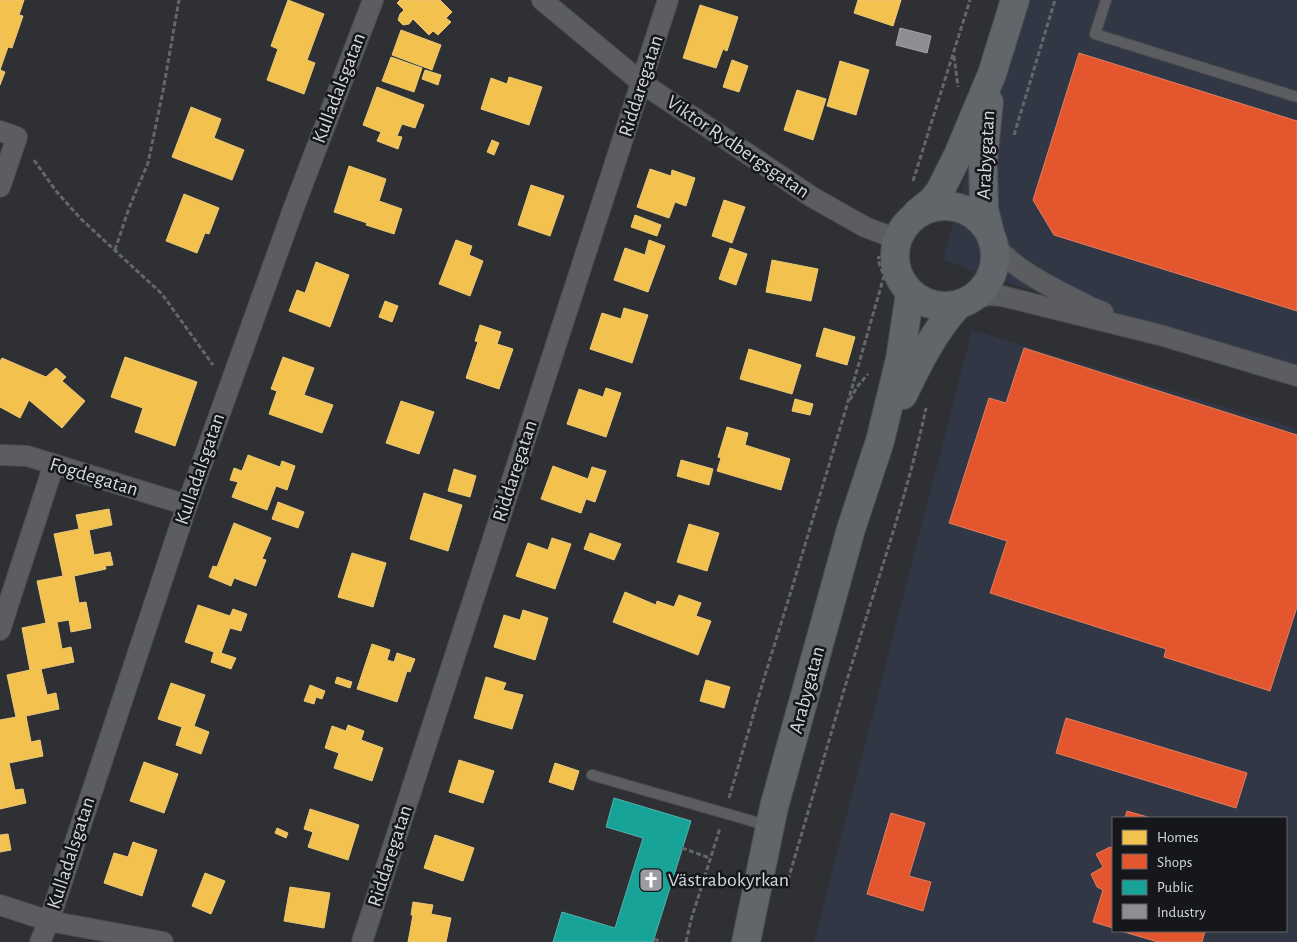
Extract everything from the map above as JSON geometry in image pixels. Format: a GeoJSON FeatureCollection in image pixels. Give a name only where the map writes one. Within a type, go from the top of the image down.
{"type":"FeatureCollection","features":[{"type":"Feature","properties":{"kind":"street","name":"Kulladalsgatan"},"geometry":{"type":"LineString","coordinates":[[40,942],[49,921],[187,505],[228,388],[294,207],[373,0]]}},
{"type":"Feature","properties":{"kind":"street","name":"Viktor Rydbergsgatan"},"geometry":{"type":"LineString","coordinates":[[542,0],[642,83],[812,196],[865,227],[897,239]]}},
{"type":"Feature","properties":{"kind":"street","name":"Riddaregatan"},"geometry":{"type":"LineString","coordinates":[[362,942],[668,0]]}},
{"type":"Feature","properties":{"kind":"street","name":"Arabygatan"},"geometry":{"type":"LineString","coordinates":[[917,213],[940,191],[958,155],[992,74],[1015,0]]}},
{"type":"Feature","properties":{"kind":"street","name":"Arabygatan"},"geometry":{"type":"LineString","coordinates":[[992,74],[983,162],[984,209],[992,239]]}},
{"type":"Feature","properties":{"kind":"street"},"geometry":{"type":"LineString","coordinates":[[0,187],[9,134]]}},
{"type":"Feature","properties":{"kind":"street"},"geometry":{"type":"LineString","coordinates":[[1160,335],[1090,307],[1016,267],[1003,255],[983,222],[972,213],[958,207],[938,206],[927,208],[917,213],[906,223],[897,239],[895,266],[903,285],[910,293],[930,304],[944,306],[963,303],[988,295],[1002,296],[1160,335],[1297,376]]}},
{"type":"Feature","properties":{"kind":"street"},"geometry":{"type":"LineString","coordinates":[[963,303],[982,290],[991,277],[995,261],[992,239]]}},
{"type":"Feature","properties":{"kind":"street","name":"Arabygatan"},"geometry":{"type":"LineString","coordinates":[[746,942],[774,808],[851,529],[880,442],[900,359],[910,293]]}},
{"type":"Feature","properties":{"kind":"street","name":"Arabygatan"},"geometry":{"type":"LineString","coordinates":[[880,442],[918,365],[949,315],[963,303]]}},
{"type":"Feature","properties":{"kind":"street","name":"Fogdegatan"},"geometry":{"type":"LineString","coordinates":[[0,455],[27,456],[187,505]]}},
{"type":"Feature","properties":{"kind":"street"},"geometry":{"type":"LineString","coordinates":[[0,630],[54,464]]}},
{"type":"Feature","properties":{"kind":"street"},"geometry":{"type":"LineString","coordinates":[[0,905],[49,921],[163,942]]}},
{"type":"Feature","properties":{"kind":"lane"},"geometry":{"type":"LineString","coordinates":[[1106,0],[1095,34],[1297,97]]}},
{"type":"Feature","properties":{"kind":"lane"},"geometry":{"type":"LineString","coordinates":[[592,775],[770,826]]}},
{"type":"Feature","properties":{"kind":"path"},"geometry":{"type":"LineString","coordinates":[[115,250],[129,208],[148,162],[179,0]]}},
{"type":"Feature","properties":{"kind":"path"},"geometry":{"type":"LineString","coordinates":[[954,53],[970,0]]}},
{"type":"Feature","properties":{"kind":"path"},"geometry":{"type":"LineString","coordinates":[[1013,137],[1055,0]]}},
{"type":"Feature","properties":{"kind":"path"},"geometry":{"type":"LineString","coordinates":[[9,134],[81,219],[162,294],[198,342],[228,388]]}},
{"type":"Feature","properties":{"kind":"path"},"geometry":{"type":"LineString","coordinates":[[786,890],[850,669],[896,521],[927,402]]}},
{"type":"Feature","properties":{"kind":"path"},"geometry":{"type":"LineString","coordinates":[[686,942],[691,920],[726,813],[759,694],[847,405]]}},
{"type":"Feature","properties":{"kind":"path"},"geometry":{"type":"LineString","coordinates":[[682,848],[710,858]]}},
{"type":"Feature","properties":{"kind":"path"},"geometry":{"type":"LineString","coordinates":[[654,939],[662,942]]}},
{"type":"Feature","properties":{"kind":"shaded area"},"geometry":{"type":"Polygon","coordinates":[[[1015,0],[1297,0],[1297,376],[1160,335],[943,260],[992,74],[1015,0]]]}},
{"type":"Feature","properties":{"kind":"shaded area"},"geometry":{"type":"Polygon","coordinates":[[[972,330],[1297,429],[1297,942],[814,942],[972,330]]]}},
{"type":"Feature","properties":{"kind":"building: Homes"},"geometry":{"type":"Polygon","coordinates":[[[0,0],[24,0],[19,15],[23,16],[12,48],[8,47],[0,70],[0,0]]]}},
{"type":"Feature","properties":{"kind":"building: Homes"},"geometry":{"type":"Polygon","coordinates":[[[288,0],[324,14],[307,60],[315,63],[304,94],[267,80],[278,49],[271,46],[288,0]]]}},
{"type":"Feature","properties":{"kind":"building: Homes"},"geometry":{"type":"Polygon","coordinates":[[[400,0],[440,0],[452,12],[446,18],[451,22],[438,35],[433,31],[429,35],[413,19],[409,24],[403,25],[398,20],[404,10],[397,3],[400,0]]]}},
{"type":"Feature","properties":{"kind":"building: Homes"},"geometry":{"type":"Polygon","coordinates":[[[858,0],[901,0],[893,26],[854,13],[858,0]]]}},
{"type":"Feature","properties":{"kind":"building: Homes"},"geometry":{"type":"Polygon","coordinates":[[[700,5],[738,17],[727,51],[723,49],[716,68],[683,58],[700,5]]]}},
{"type":"Feature","properties":{"kind":"building: Homes"},"geometry":{"type":"Polygon","coordinates":[[[401,30],[441,45],[432,70],[392,55],[401,30]]]}},
{"type":"Feature","properties":{"kind":"building: Homes"},"geometry":{"type":"Polygon","coordinates":[[[391,57],[422,68],[414,92],[382,81],[391,57]]]}},
{"type":"Feature","properties":{"kind":"building: Homes"},"geometry":{"type":"Polygon","coordinates":[[[732,60],[748,66],[739,92],[723,87],[732,60]]]}},
{"type":"Feature","properties":{"kind":"building: Homes"},"geometry":{"type":"Polygon","coordinates":[[[840,61],[869,70],[856,115],[827,106],[840,61]]]}},
{"type":"Feature","properties":{"kind":"building: Homes"},"geometry":{"type":"Polygon","coordinates":[[[0,70],[5,72],[0,85],[0,70]]]}},
{"type":"Feature","properties":{"kind":"building: Homes"},"geometry":{"type":"Polygon","coordinates":[[[425,70],[441,75],[438,85],[422,79],[425,70]]]}},
{"type":"Feature","properties":{"kind":"building: Homes"},"geometry":{"type":"Polygon","coordinates":[[[509,77],[542,87],[529,125],[481,109],[491,78],[507,84],[509,77]]]}},
{"type":"Feature","properties":{"kind":"building: Homes"},"geometry":{"type":"Polygon","coordinates":[[[377,87],[424,105],[415,128],[402,124],[397,136],[402,137],[398,149],[377,141],[381,132],[363,125],[377,87]]]}},
{"type":"Feature","properties":{"kind":"building: Homes"},"geometry":{"type":"Polygon","coordinates":[[[797,90],[826,99],[813,140],[784,130],[797,90]]]}},
{"type":"Feature","properties":{"kind":"building: Homes"},"geometry":{"type":"Polygon","coordinates":[[[191,107],[221,119],[214,138],[244,150],[232,180],[172,157],[191,107]]]}},
{"type":"Feature","properties":{"kind":"building: Homes"},"geometry":{"type":"Polygon","coordinates":[[[492,140],[499,143],[494,155],[487,152],[492,140]]]}},
{"type":"Feature","properties":{"kind":"building: Homes"},"geometry":{"type":"Polygon","coordinates":[[[349,166],[386,179],[379,201],[402,209],[394,234],[334,212],[349,166]]]}},
{"type":"Feature","properties":{"kind":"building: Homes"},"geometry":{"type":"Polygon","coordinates":[[[650,169],[671,176],[672,170],[695,178],[686,206],[675,202],[669,218],[637,207],[650,169]]]}},
{"type":"Feature","properties":{"kind":"building: Homes"},"geometry":{"type":"Polygon","coordinates":[[[531,185],[564,196],[550,236],[518,225],[531,185]]]}},
{"type":"Feature","properties":{"kind":"building: Homes"},"geometry":{"type":"Polygon","coordinates":[[[184,194],[219,208],[209,234],[205,233],[197,253],[166,241],[184,194]]]}},
{"type":"Feature","properties":{"kind":"building: Homes"},"geometry":{"type":"Polygon","coordinates":[[[724,200],[745,207],[732,243],[712,236],[724,200]]]}},
{"type":"Feature","properties":{"kind":"building: Homes"},"geometry":{"type":"Polygon","coordinates":[[[635,215],[661,225],[657,236],[631,227],[635,215]]]}},
{"type":"Feature","properties":{"kind":"building: Homes"},"geometry":{"type":"Polygon","coordinates":[[[456,240],[472,246],[469,255],[483,261],[470,296],[439,284],[456,240]]]}},
{"type":"Feature","properties":{"kind":"building: Homes"},"geometry":{"type":"Polygon","coordinates":[[[649,240],[665,246],[648,292],[614,280],[625,248],[645,255],[649,240]]]}},
{"type":"Feature","properties":{"kind":"building: Homes"},"geometry":{"type":"Polygon","coordinates":[[[730,248],[747,254],[736,285],[719,279],[730,248]]]}},
{"type":"Feature","properties":{"kind":"building: Homes"},"geometry":{"type":"Polygon","coordinates":[[[772,260],[818,269],[811,301],[766,292],[772,260]]]}},
{"type":"Feature","properties":{"kind":"building: Homes"},"geometry":{"type":"Polygon","coordinates":[[[316,262],[349,275],[330,327],[289,311],[297,290],[305,293],[316,262]]]}},
{"type":"Feature","properties":{"kind":"building: Homes"},"geometry":{"type":"Polygon","coordinates":[[[385,301],[398,306],[392,322],[379,317],[385,301]]]}},
{"type":"Feature","properties":{"kind":"building: Homes"},"geometry":{"type":"Polygon","coordinates":[[[624,308],[648,315],[632,363],[590,349],[602,313],[621,319],[624,308]]]}},
{"type":"Feature","properties":{"kind":"building: Homes"},"geometry":{"type":"Polygon","coordinates":[[[480,325],[501,332],[497,344],[513,349],[499,389],[466,378],[478,342],[475,341],[480,325]]]}},
{"type":"Feature","properties":{"kind":"building: Homes"},"geometry":{"type":"Polygon","coordinates":[[[824,328],[855,337],[847,365],[816,356],[824,328]]]}},
{"type":"Feature","properties":{"kind":"building: Homes"},"geometry":{"type":"Polygon","coordinates":[[[749,349],[801,365],[792,394],[740,379],[749,349]]]}},
{"type":"Feature","properties":{"kind":"building: Homes"},"geometry":{"type":"Polygon","coordinates":[[[125,357],[197,382],[175,446],[135,432],[143,408],[111,397],[125,357]]]}},
{"type":"Feature","properties":{"kind":"building: Homes"},"geometry":{"type":"Polygon","coordinates":[[[283,357],[314,368],[304,395],[333,405],[322,433],[269,414],[277,391],[271,389],[283,357]]]}},
{"type":"Feature","properties":{"kind":"building: Homes"},"geometry":{"type":"Polygon","coordinates":[[[2,358],[46,377],[56,368],[66,377],[62,381],[85,401],[62,428],[29,400],[20,418],[0,407],[0,361],[2,358]]]}},
{"type":"Feature","properties":{"kind":"building: Homes"},"geometry":{"type":"Polygon","coordinates":[[[606,388],[621,393],[606,437],[567,424],[579,389],[603,397],[606,388]]]}},
{"type":"Feature","properties":{"kind":"building: Homes"},"geometry":{"type":"Polygon","coordinates":[[[795,399],[813,404],[810,415],[792,411],[795,399]]]}},
{"type":"Feature","properties":{"kind":"building: Homes"},"geometry":{"type":"Polygon","coordinates":[[[401,401],[434,412],[419,454],[386,443],[401,401]]]}},
{"type":"Feature","properties":{"kind":"building: Homes"},"geometry":{"type":"Polygon","coordinates":[[[727,427],[748,433],[745,445],[790,459],[781,490],[717,471],[721,458],[718,457],[727,427]]]}},
{"type":"Feature","properties":{"kind":"building: Homes"},"geometry":{"type":"Polygon","coordinates":[[[248,455],[280,467],[282,461],[295,466],[287,490],[276,486],[267,510],[232,497],[238,482],[230,480],[234,468],[242,471],[248,455]]]}},
{"type":"Feature","properties":{"kind":"building: Homes"},"geometry":{"type":"Polygon","coordinates":[[[681,460],[713,469],[709,485],[677,476],[681,460]]]}},
{"type":"Feature","properties":{"kind":"building: Homes"},"geometry":{"type":"Polygon","coordinates":[[[553,466],[588,479],[592,467],[606,471],[595,502],[586,499],[581,513],[541,499],[553,466]]]}},
{"type":"Feature","properties":{"kind":"building: Homes"},"geometry":{"type":"Polygon","coordinates":[[[454,469],[476,476],[470,497],[448,491],[454,469]]]}},
{"type":"Feature","properties":{"kind":"building: Homes"},"geometry":{"type":"Polygon","coordinates":[[[424,493],[462,505],[448,551],[410,539],[424,493]]]}},
{"type":"Feature","properties":{"kind":"building: Homes"},"geometry":{"type":"Polygon","coordinates":[[[278,502],[304,512],[298,528],[272,519],[278,502]]]}},
{"type":"Feature","properties":{"kind":"building: Homes"},"geometry":{"type":"Polygon","coordinates":[[[109,509],[112,525],[89,530],[94,555],[110,552],[113,565],[105,566],[106,569],[74,576],[79,603],[86,602],[91,628],[71,632],[69,620],[57,622],[62,649],[71,647],[74,662],[41,669],[47,695],[56,693],[59,709],[26,716],[31,742],[40,740],[43,756],[9,763],[15,790],[23,789],[26,803],[0,809],[0,720],[16,717],[7,675],[30,670],[22,628],[46,623],[37,581],[63,576],[54,534],[79,529],[76,515],[109,509]]]}},
{"type":"Feature","properties":{"kind":"building: Homes"},"geometry":{"type":"Polygon","coordinates":[[[234,523],[271,538],[262,559],[266,560],[256,586],[234,578],[231,586],[209,577],[213,566],[217,567],[234,523]]]}},
{"type":"Feature","properties":{"kind":"building: Homes"},"geometry":{"type":"Polygon","coordinates":[[[689,524],[719,533],[707,571],[677,562],[689,524]]]}},
{"type":"Feature","properties":{"kind":"building: Homes"},"geometry":{"type":"Polygon","coordinates":[[[590,533],[621,544],[614,560],[584,549],[590,533]]]}},
{"type":"Feature","properties":{"kind":"building: Homes"},"geometry":{"type":"Polygon","coordinates":[[[552,538],[571,544],[555,589],[516,576],[528,543],[548,550],[552,538]]]}},
{"type":"Feature","properties":{"kind":"building: Homes"},"geometry":{"type":"Polygon","coordinates":[[[352,553],[386,563],[373,607],[338,597],[352,553]]]}},
{"type":"Feature","properties":{"kind":"building: Homes"},"geometry":{"type":"Polygon","coordinates":[[[625,592],[656,605],[657,601],[674,607],[679,595],[701,603],[696,616],[711,621],[698,655],[613,622],[625,592]]]}},
{"type":"Feature","properties":{"kind":"building: Homes"},"geometry":{"type":"Polygon","coordinates":[[[198,605],[230,616],[233,609],[247,614],[241,631],[230,628],[221,653],[236,658],[231,669],[211,662],[214,652],[185,642],[198,605]]]}},
{"type":"Feature","properties":{"kind":"building: Homes"},"geometry":{"type":"Polygon","coordinates":[[[523,610],[548,618],[535,660],[494,647],[504,615],[520,620],[523,610]]]}},
{"type":"Feature","properties":{"kind":"building: Homes"},"geometry":{"type":"Polygon","coordinates":[[[372,644],[390,650],[387,660],[394,662],[397,653],[415,659],[410,672],[407,671],[397,702],[357,689],[372,644]]]}},
{"type":"Feature","properties":{"kind":"building: Homes"},"geometry":{"type":"Polygon","coordinates":[[[337,677],[352,682],[350,688],[335,683],[337,677]]]}},
{"type":"Feature","properties":{"kind":"building: Homes"},"geometry":{"type":"Polygon","coordinates":[[[486,677],[506,683],[503,690],[523,695],[512,729],[474,718],[486,677]]]}},
{"type":"Feature","properties":{"kind":"building: Homes"},"geometry":{"type":"Polygon","coordinates":[[[706,680],[730,687],[724,708],[700,701],[706,680]]]}},
{"type":"Feature","properties":{"kind":"building: Homes"},"geometry":{"type":"Polygon","coordinates":[[[171,683],[205,695],[194,726],[209,732],[201,754],[176,745],[182,727],[158,719],[171,683]]]}},
{"type":"Feature","properties":{"kind":"building: Homes"},"geometry":{"type":"Polygon","coordinates":[[[310,685],[325,691],[322,699],[316,697],[314,704],[304,701],[310,685]]]}},
{"type":"Feature","properties":{"kind":"building: Homes"},"geometry":{"type":"Polygon","coordinates":[[[348,725],[364,731],[361,740],[383,748],[372,781],[334,768],[339,753],[325,748],[332,726],[346,731],[348,725]]]}},
{"type":"Feature","properties":{"kind":"building: Homes"},"geometry":{"type":"Polygon","coordinates":[[[459,760],[494,771],[483,803],[449,792],[459,760]]]}},
{"type":"Feature","properties":{"kind":"building: Homes"},"geometry":{"type":"Polygon","coordinates":[[[144,762],[178,774],[164,813],[130,801],[144,762]]]}},
{"type":"Feature","properties":{"kind":"building: Homes"},"geometry":{"type":"Polygon","coordinates":[[[555,763],[579,771],[573,790],[549,782],[555,763]]]}},
{"type":"Feature","properties":{"kind":"building: Homes"},"geometry":{"type":"Polygon","coordinates":[[[310,809],[359,825],[348,860],[308,847],[313,832],[304,829],[310,809]]]}},
{"type":"Feature","properties":{"kind":"building: Homes"},"geometry":{"type":"Polygon","coordinates":[[[277,828],[288,833],[286,838],[275,833],[277,828]]]}},
{"type":"Feature","properties":{"kind":"building: Homes"},"geometry":{"type":"Polygon","coordinates":[[[8,834],[11,850],[0,852],[0,835],[8,834]]]}},
{"type":"Feature","properties":{"kind":"building: Homes"},"geometry":{"type":"Polygon","coordinates":[[[435,835],[474,848],[463,881],[424,868],[435,835]]]}},
{"type":"Feature","properties":{"kind":"building: Homes"},"geometry":{"type":"Polygon","coordinates":[[[133,842],[157,850],[142,896],[104,883],[114,853],[128,857],[133,842]]]}},
{"type":"Feature","properties":{"kind":"building: Homes"},"geometry":{"type":"Polygon","coordinates":[[[205,873],[225,881],[211,914],[192,906],[205,873]]]}},
{"type":"Feature","properties":{"kind":"building: Homes"},"geometry":{"type":"Polygon","coordinates":[[[290,887],[330,893],[324,928],[284,921],[290,887]]]}},
{"type":"Feature","properties":{"kind":"building: Homes"},"geometry":{"type":"Polygon","coordinates":[[[413,902],[433,905],[431,914],[451,918],[446,942],[408,942],[413,915],[411,915],[413,902]]]}},
{"type":"Feature","properties":{"kind":"building: Shops"},"geometry":{"type":"Polygon","coordinates":[[[1079,53],[1297,121],[1297,311],[1054,235],[1033,200],[1079,53]]]}},
{"type":"Feature","properties":{"kind":"building: Shops"},"geometry":{"type":"Polygon","coordinates":[[[1024,348],[1297,435],[1297,607],[1270,691],[1164,657],[1166,649],[990,593],[1007,541],[949,523],[989,398],[1006,403],[1024,348]]]}},
{"type":"Feature","properties":{"kind":"building: Shops"},"geometry":{"type":"Polygon","coordinates":[[[1066,718],[1247,773],[1236,808],[1056,753],[1066,718]]]}},
{"type":"Feature","properties":{"kind":"building: Shops"},"geometry":{"type":"Polygon","coordinates":[[[1127,811],[1148,817],[1125,817],[1127,811]]]}},
{"type":"Feature","properties":{"kind":"building: Shops"},"geometry":{"type":"Polygon","coordinates":[[[891,813],[925,823],[909,876],[931,882],[923,911],[867,894],[891,813]]]}},
{"type":"Feature","properties":{"kind":"building: Shops"},"geometry":{"type":"Polygon","coordinates":[[[1112,848],[1112,928],[1093,922],[1103,890],[1097,887],[1091,874],[1103,867],[1096,854],[1112,848]]]}},
{"type":"Feature","properties":{"kind":"building: Shops"},"geometry":{"type":"Polygon","coordinates":[[[1124,932],[1205,932],[1202,942],[1158,942],[1124,932]]]}},
{"type":"Feature","properties":{"kind":"building: Public","name":"Västrabokyrkan"},"geometry":{"type":"Polygon","coordinates":[[[614,798],[691,821],[653,942],[553,942],[562,912],[615,928],[643,838],[606,827],[614,798]]]}},
{"type":"Feature","properties":{"kind":"building: Industry"},"geometry":{"type":"Polygon","coordinates":[[[900,28],[931,36],[927,53],[896,45],[900,28]]]}},
{"type":"Feature","properties":{"kind":"place","name":"Västrabokyrkan"},"geometry":{"type":"Point","coordinates":[651,880]}}]}
